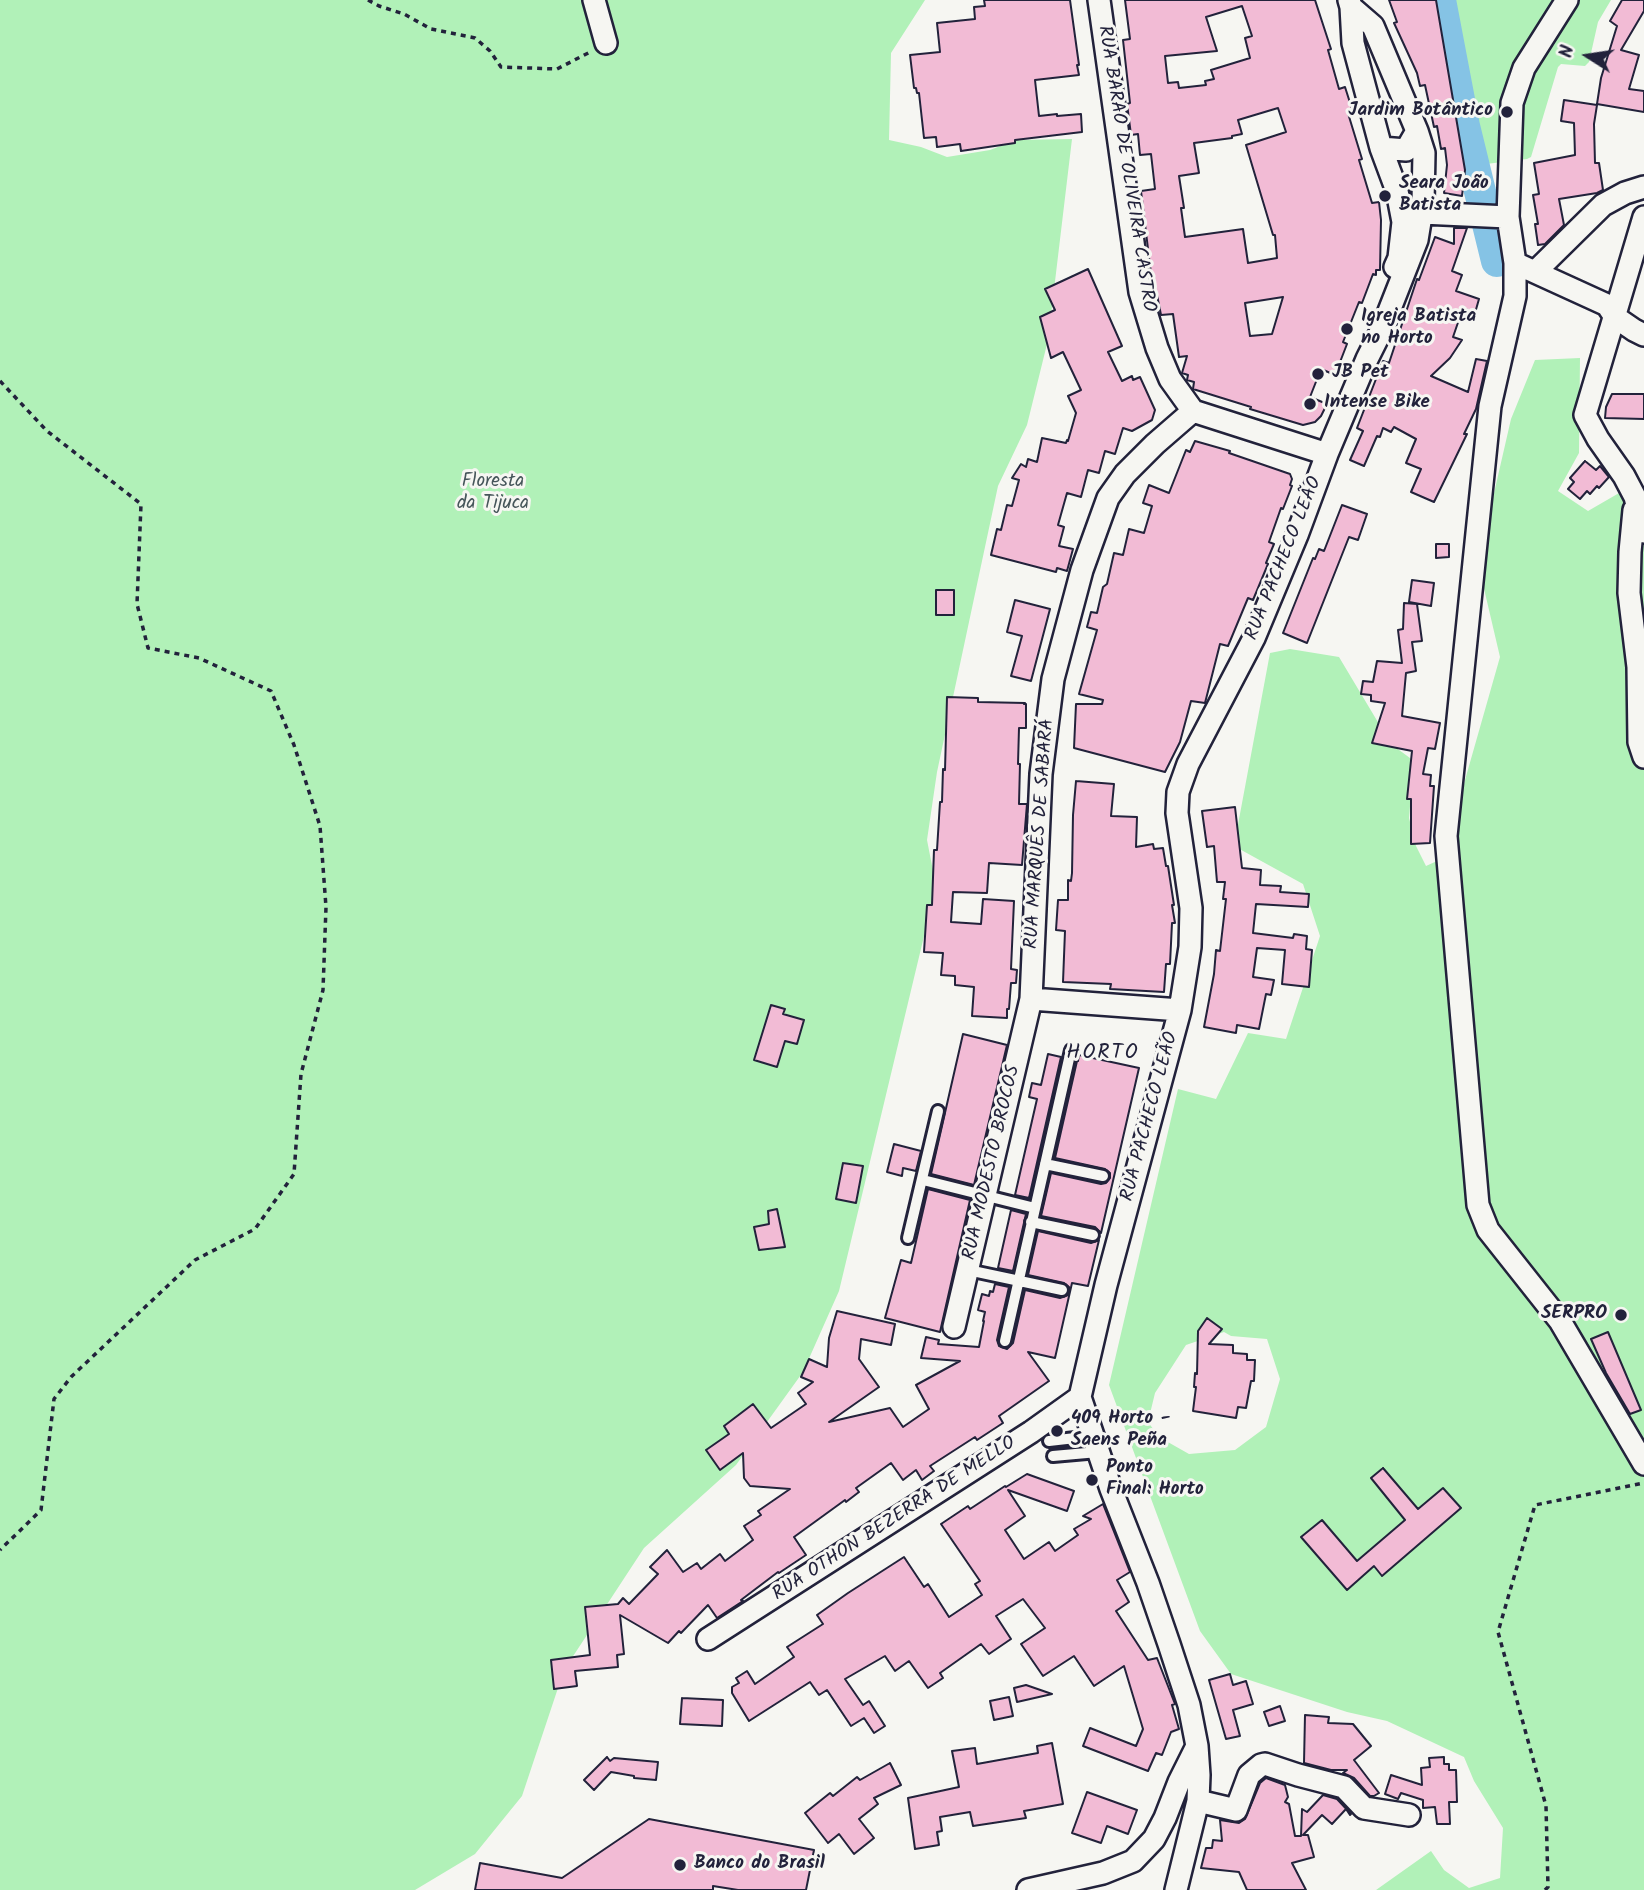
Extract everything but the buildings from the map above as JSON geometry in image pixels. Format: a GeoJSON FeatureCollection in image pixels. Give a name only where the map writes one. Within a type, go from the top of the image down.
{"type":"FeatureCollection","features":[{"type":"Feature","properties":{"kind":"street"},"geometry":{"type":"LineString","coordinates":[[594,0],[606,43]]}},
{"type":"Feature","properties":{"kind":"street","name":"RUA BARAO DE OLIVEIRA CASTRO"},"geometry":{"type":"LineString","coordinates":[[1099,0],[1140,292],[1157,348],[1170,379],[1192,411]]}},
{"type":"Feature","properties":{"kind":"street"},"geometry":{"type":"LineString","coordinates":[[1567,0],[1524,68],[1512,103],[1508,218],[1515,263],[1515,296],[1490,405],[1446,836],[1478,1205],[1488,1230],[1560,1321],[1644,1464]]}},
{"type":"Feature","properties":{"kind":"street","name":"RUA PACHECO LEÃO"},"geometry":{"type":"LineString","coordinates":[[1080,1397],[1106,1285],[1180,1010],[1190,947],[1191,908],[1177,813],[1178,792],[1188,764],[1254,638],[1327,454],[1382,329],[1417,240],[1422,208],[1424,153],[1418,131],[1374,26],[1350,3]]}},
{"type":"Feature","properties":{"kind":"street","name":"RUA PACHECO LEÃO"},"geometry":{"type":"LineString","coordinates":[[1350,3],[1353,43],[1403,222],[1399,258],[1374,327],[1367,359]]}},
{"type":"Feature","properties":{"kind":"street"},"geometry":{"type":"LineString","coordinates":[[1381,148],[1406,150],[1418,131]]}},
{"type":"Feature","properties":{"kind":"street"},"geometry":{"type":"LineString","coordinates":[[1536,271],[1603,205],[1625,192],[1644,187]]}},
{"type":"Feature","properties":{"kind":"street"},"geometry":{"type":"LineString","coordinates":[[1396,191],[1422,208],[1508,218]]}},
{"type":"Feature","properties":{"kind":"street"},"geometry":{"type":"LineString","coordinates":[[1644,217],[1585,415],[1598,439],[1624,475],[1635,497],[1644,532]]}},
{"type":"Feature","properties":{"kind":"street"},"geometry":{"type":"LineString","coordinates":[[1515,263],[1607,305],[1615,317],[1644,335]]}},
{"type":"Feature","properties":{"kind":"street"},"geometry":{"type":"LineString","coordinates":[[1192,411],[1327,454]]}},
{"type":"Feature","properties":{"kind":"street","name":"RUA MARQUÊS DE SABARÁ"},"geometry":{"type":"LineString","coordinates":[[1031,999],[1041,774],[1053,678],[1082,570],[1108,498],[1125,474],[1192,411]]}},
{"type":"Feature","properties":{"kind":"street"},"geometry":{"type":"LineString","coordinates":[[1635,497],[1629,593],[1637,667],[1639,742],[1644,757]]}},
{"type":"Feature","properties":{"kind":"street"},"geometry":{"type":"LineString","coordinates":[[1031,999],[1180,1010]]}},
{"type":"Feature","properties":{"kind":"street","name":"RUA MODESTO BROCOS"},"geometry":{"type":"LineString","coordinates":[[954,1327],[1031,999]]}},
{"type":"Feature","properties":{"kind":"street"},"geometry":{"type":"LineString","coordinates":[[1080,1397],[1169,1644],[1189,1705],[1197,1746],[1198,1801],[1176,1890]]}},
{"type":"Feature","properties":{"kind":"street","name":"RUA OTHON BEZERRA DE MELLO"},"geometry":{"type":"LineString","coordinates":[[708,1639],[1031,1432],[1080,1397]]}},
{"type":"Feature","properties":{"kind":"street"},"geometry":{"type":"LineString","coordinates":[[1028,1890],[1103,1873],[1133,1861],[1154,1839],[1197,1746]]}},
{"type":"Feature","properties":{"kind":"street"},"geometry":{"type":"LineString","coordinates":[[1198,1801],[1237,1810],[1249,1775],[1265,1764],[1344,1787],[1364,1808],[1409,1815]]}},
{"type":"Feature","properties":{"kind":"lane"},"geometry":{"type":"LineString","coordinates":[[1005,1341],[1071,1050]]}},
{"type":"Feature","properties":{"kind":"lane"},"geometry":{"type":"LineString","coordinates":[[908,1238],[938,1111]]}},
{"type":"Feature","properties":{"kind":"lane"},"geometry":{"type":"LineString","coordinates":[[1045,1164],[1103,1176]]}},
{"type":"Feature","properties":{"kind":"lane"},"geometry":{"type":"LineString","coordinates":[[923,1180],[1035,1208]]}},
{"type":"Feature","properties":{"kind":"lane"},"geometry":{"type":"LineString","coordinates":[[1031,1222],[1093,1235]]}},
{"type":"Feature","properties":{"kind":"lane"},"geometry":{"type":"LineString","coordinates":[[968,1270],[1062,1290]]}},
{"type":"Feature","properties":{"kind":"lane"},"geometry":{"type":"LineString","coordinates":[[1049,1441],[1096,1444]]}},
{"type":"Feature","properties":{"kind":"lane"},"geometry":{"type":"LineString","coordinates":[[1054,1456],[1096,1444]]}},
{"type":"Feature","properties":{"kind":"path"},"geometry":{"type":"LineString","coordinates":[[368,0],[404,14],[431,29],[475,38],[491,51],[501,67],[557,68],[606,43]]}},
{"type":"Feature","properties":{"kind":"path"},"geometry":{"type":"LineString","coordinates":[[0,381],[47,431],[141,503],[137,604],[148,649],[199,658],[271,691],[295,745],[320,826],[326,907],[323,990],[301,1074],[294,1174],[255,1229],[195,1260],[65,1384],[54,1399],[41,1510],[0,1550]]}},
{"type":"Feature","properties":{"kind":"path"},"geometry":{"type":"LineString","coordinates":[[1545,1890],[1548,1887],[1546,1806],[1498,1632],[1535,1505],[1644,1483]]}},
{"type":"Feature","properties":{"kind":"green space","name":"Floresta da Tijuca"},"geometry":{"type":"Polygon","coordinates":[[[0,0],[925,0],[891,53],[889,140],[921,147],[947,157],[990,150],[1016,140],[1072,139],[1048,340],[1027,425],[998,486],[937,772],[927,840],[936,886],[839,1291],[803,1372],[736,1465],[644,1548],[564,1670],[522,1796],[475,1854],[415,1890],[0,1890],[0,0]]]}},
{"type":"Feature","properties":{"kind":"green space","name":"Jardim Botântico"},"geometry":{"type":"Polygon","coordinates":[[[1446,0],[1611,0],[1598,22],[1589,62],[1585,66],[1561,64],[1558,67],[1531,157],[1480,163],[1446,0]]]}},
{"type":"Feature","properties":{"kind":"green space"},"geometry":{"type":"Polygon","coordinates":[[[1580,358],[1579,453],[1558,491],[1588,511],[1626,489],[1644,522],[1644,1890],[1376,1890],[1431,1851],[1444,1870],[1469,1888],[1500,1878],[1503,1828],[1474,1781],[1464,1757],[1387,1721],[1347,1712],[1231,1674],[1200,1631],[1109,1385],[1178,1089],[1216,1099],[1248,1033],[1286,1039],[1320,936],[1303,884],[1234,846],[1270,653],[1290,649],[1339,657],[1391,744],[1414,761],[1409,818],[1416,846],[1426,866],[1448,856],[1465,780],[1500,657],[1478,563],[1511,419],[1535,360],[1580,358]],[[1224,1332],[1186,1345],[1155,1393],[1148,1422],[1159,1437],[1189,1454],[1235,1450],[1266,1427],[1280,1379],[1267,1339],[1231,1336],[1224,1332]]]}},
{"type":"Feature","properties":{"kind":"waterway"},"geometry":{"type":"LineString","coordinates":[[1440,0],[1464,126],[1497,261]]}},
{"type":"Feature","properties":{"kind":"place","name":"Jardim Botântico"},"geometry":{"type":"Point","coordinates":[1507,112]}},
{"type":"Feature","properties":{"kind":"place","name":"Seara João Batista"},"geometry":{"type":"Point","coordinates":[1385,196]}},
{"type":"Feature","properties":{"kind":"place","name":"Igreja Batista no Horto"},"geometry":{"type":"Point","coordinates":[1347,329]}},
{"type":"Feature","properties":{"kind":"place","name":"JB Pet"},"geometry":{"type":"Point","coordinates":[1318,374]}},
{"type":"Feature","properties":{"kind":"place","name":"Intense Bike"},"geometry":{"type":"Point","coordinates":[1310,404]}},
{"type":"Feature","properties":{"kind":"place","name":"SERPRO"},"geometry":{"type":"Point","coordinates":[1621,1315]}},
{"type":"Feature","properties":{"kind":"place","name":"409 Horto - Saens Peña"},"geometry":{"type":"Point","coordinates":[1057,1431]}},
{"type":"Feature","properties":{"kind":"place","name":"Ponto Final: Horto"},"geometry":{"type":"Point","coordinates":[1092,1480]}},
{"type":"Feature","properties":{"kind":"place","name":"Banco do Brasil"},"geometry":{"type":"Point","coordinates":[680,1865]}},
{"type":"Feature","properties":{"kind":"district","name":"HORTO"},"geometry":{"type":"Point","coordinates":[1103,1054]}}]}
